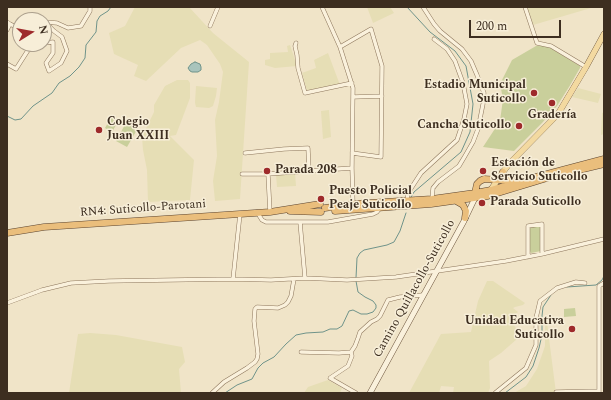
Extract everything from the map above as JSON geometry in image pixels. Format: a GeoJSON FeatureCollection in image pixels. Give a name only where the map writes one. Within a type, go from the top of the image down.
{"type":"FeatureCollection","features":[{"type":"Feature","properties":{"kind":"highway"},"geometry":{"type":"LineString","coordinates":[[475,196],[514,181],[604,159]]}},
{"type":"Feature","properties":{"kind":"highway"},"geometry":{"type":"LineString","coordinates":[[323,208],[381,207],[475,196],[488,196],[554,176],[604,164]]}},
{"type":"Feature","properties":{"kind":"highway"},"geometry":{"type":"LineString","coordinates":[[503,172],[505,178],[514,181]]}},
{"type":"Feature","properties":{"kind":"highway"},"geometry":{"type":"LineString","coordinates":[[475,196],[476,186],[480,180],[490,179],[514,181]]}},
{"type":"Feature","properties":{"kind":"highway"},"geometry":{"type":"LineString","coordinates":[[453,199],[476,186]]}},
{"type":"Feature","properties":{"kind":"highway"},"geometry":{"type":"LineString","coordinates":[[323,208],[353,204],[432,198],[453,199],[463,205],[466,211],[465,218]]}},
{"type":"Feature","properties":{"kind":"highway","name":"RN4: Suticollo-Parotani"},"geometry":{"type":"LineString","coordinates":[[280,211],[304,212],[323,208]]}},
{"type":"Feature","properties":{"kind":"highway","name":"RN4: Suticollo-Parotani"},"geometry":{"type":"LineString","coordinates":[[7,234],[44,227],[270,212],[290,209],[323,208]]}},
{"type":"Feature","properties":{"kind":"main road"},"geometry":{"type":"LineString","coordinates":[[488,196],[503,172],[558,114],[604,34]]}},
{"type":"Feature","properties":{"kind":"main road"},"geometry":{"type":"LineString","coordinates":[[490,179],[503,172]]}},
{"type":"Feature","properties":{"kind":"main road","name":"Camino Quillacollo-Suticollo"},"geometry":{"type":"LineString","coordinates":[[370,393],[465,218],[475,196]]}},
{"type":"Feature","properties":{"kind":"street"},"geometry":{"type":"LineString","coordinates":[[52,23],[57,23],[68,28],[81,26],[90,11],[90,7]]}},
{"type":"Feature","properties":{"kind":"street"},"geometry":{"type":"LineString","coordinates":[[210,26],[218,7]]}},
{"type":"Feature","properties":{"kind":"street"},"geometry":{"type":"LineString","coordinates":[[322,7],[340,46],[353,88],[353,204]]}},
{"type":"Feature","properties":{"kind":"street"},"geometry":{"type":"LineString","coordinates":[[423,7],[440,31],[462,49],[471,61],[484,94],[478,129],[473,142],[459,166],[438,182],[433,188],[432,198]]}},
{"type":"Feature","properties":{"kind":"street"},"geometry":{"type":"LineString","coordinates":[[426,12],[428,7]]}},
{"type":"Feature","properties":{"kind":"street"},"geometry":{"type":"LineString","coordinates":[[525,7],[536,43],[551,46],[586,67]]}},
{"type":"Feature","properties":{"kind":"street"},"geometry":{"type":"LineString","coordinates":[[7,30],[9,23]]}},
{"type":"Feature","properties":{"kind":"street"},"geometry":{"type":"LineString","coordinates":[[340,46],[372,29],[382,66],[381,157],[352,153]]}},
{"type":"Feature","properties":{"kind":"street"},"geometry":{"type":"LineString","coordinates":[[52,30],[62,37],[67,51],[60,63],[49,71],[46,63],[53,53],[52,42]]}},
{"type":"Feature","properties":{"kind":"street"},"geometry":{"type":"LineString","coordinates":[[407,201],[408,193],[422,173],[457,140],[467,104],[463,83],[455,61],[447,49],[434,39]]}},
{"type":"Feature","properties":{"kind":"street"},"geometry":{"type":"LineString","coordinates":[[296,42],[295,46],[298,68],[305,93],[352,83]]}},
{"type":"Feature","properties":{"kind":"street"},"geometry":{"type":"LineString","coordinates":[[7,64],[16,69],[27,53]]}},
{"type":"Feature","properties":{"kind":"street"},"geometry":{"type":"LineString","coordinates":[[353,97],[382,96]]}},
{"type":"Feature","properties":{"kind":"street"},"geometry":{"type":"LineString","coordinates":[[245,153],[308,148],[309,171]]}},
{"type":"Feature","properties":{"kind":"street"},"geometry":{"type":"LineString","coordinates":[[242,174],[268,174],[352,168]]}},
{"type":"Feature","properties":{"kind":"street"},"geometry":{"type":"LineString","coordinates":[[268,174],[270,212]]}},
{"type":"Feature","properties":{"kind":"street"},"geometry":{"type":"LineString","coordinates":[[257,212],[262,220],[266,222],[328,222],[373,214],[381,207]]}},
{"type":"Feature","properties":{"kind":"street"},"geometry":{"type":"LineString","coordinates":[[234,279],[240,214]]}},
{"type":"Feature","properties":{"kind":"street"},"geometry":{"type":"LineString","coordinates":[[300,222],[305,278]]}},
{"type":"Feature","properties":{"kind":"street"},"geometry":{"type":"LineString","coordinates":[[528,257],[528,226],[542,224],[542,254]]}},
{"type":"Feature","properties":{"kind":"street"},"geometry":{"type":"LineString","coordinates":[[7,303],[42,290],[71,283],[234,279],[271,280],[305,278],[358,280],[396,277],[436,270],[490,264],[542,254],[604,239]]}},
{"type":"Feature","properties":{"kind":"street"},"geometry":{"type":"LineString","coordinates":[[212,393],[224,382],[255,362],[258,354],[254,321],[255,309],[258,307],[278,308],[285,305],[291,296],[294,279]]}},
{"type":"Feature","properties":{"kind":"street"},"geometry":{"type":"LineString","coordinates":[[495,393],[526,368],[536,346],[536,318],[540,301],[557,288],[576,282],[585,283]]}},
{"type":"Feature","properties":{"kind":"street"},"geometry":{"type":"LineString","coordinates":[[556,392],[599,392],[602,368],[602,326],[599,286],[604,283]]}},
{"type":"Feature","properties":{"kind":"street"},"geometry":{"type":"LineString","coordinates":[[356,393],[330,378],[348,366],[352,356],[351,352],[360,332],[380,316],[388,300],[400,297],[423,295]]}},
{"type":"Feature","properties":{"kind":"street"},"geometry":{"type":"LineString","coordinates":[[301,352],[351,352]]}},
{"type":"Feature","properties":{"kind":"shaded area"},"geometry":{"type":"Polygon","coordinates":[[[135,7],[189,7],[213,33],[249,62],[240,199],[215,201],[213,181],[217,156],[215,120],[223,72],[220,64],[207,45],[200,40],[181,48],[146,81],[134,76],[138,65],[114,54],[109,33],[125,26],[135,7]]]}},
{"type":"Feature","properties":{"kind":"shaded area"},"geometry":{"type":"Polygon","coordinates":[[[367,7],[390,7],[394,13],[373,23],[367,7]]]}},
{"type":"Feature","properties":{"kind":"shaded area"},"geometry":{"type":"Polygon","coordinates":[[[527,7],[591,7],[591,8],[533,25],[527,7]]]}},
{"type":"Feature","properties":{"kind":"shaded area"},"geometry":{"type":"Polygon","coordinates":[[[290,45],[297,66],[275,68],[265,65],[265,60],[270,59],[270,53],[288,52],[287,46],[290,45]]]}},
{"type":"Feature","properties":{"kind":"shaded area"},"geometry":{"type":"Polygon","coordinates":[[[328,53],[340,85],[307,91],[302,73],[316,68],[314,60],[328,53]]]}},
{"type":"Feature","properties":{"kind":"shaded area"},"geometry":{"type":"Polygon","coordinates":[[[177,80],[188,80],[190,83],[190,98],[176,135],[170,136],[194,160],[190,200],[148,202],[147,170],[142,137],[154,112],[154,105],[165,86],[177,80]]]}},
{"type":"Feature","properties":{"kind":"shaded area"},"geometry":{"type":"Polygon","coordinates":[[[196,86],[217,88],[213,106],[209,108],[196,107],[196,86]]]}},
{"type":"Feature","properties":{"kind":"shaded area"},"geometry":{"type":"Polygon","coordinates":[[[578,88],[601,94],[598,103],[572,97],[578,88]]]}},
{"type":"Feature","properties":{"kind":"shaded area"},"geometry":{"type":"Polygon","coordinates":[[[329,110],[331,137],[323,139],[321,111],[329,110]]]}},
{"type":"Feature","properties":{"kind":"shaded area"},"geometry":{"type":"Polygon","coordinates":[[[604,112],[604,134],[601,135],[602,113],[604,112]]]}},
{"type":"Feature","properties":{"kind":"shaded area"},"geometry":{"type":"Polygon","coordinates":[[[295,173],[296,186],[277,187],[276,175],[295,173]]]}},
{"type":"Feature","properties":{"kind":"shaded area"},"geometry":{"type":"Polygon","coordinates":[[[487,281],[493,281],[525,303],[513,308],[518,312],[508,321],[514,325],[519,334],[517,339],[489,361],[490,388],[488,393],[453,393],[454,387],[441,386],[439,393],[409,393],[441,334],[471,332],[478,301],[487,281]]]}},
{"type":"Feature","properties":{"kind":"shaded area"},"geometry":{"type":"Polygon","coordinates":[[[546,315],[556,393],[514,393],[526,386],[537,369],[545,346],[546,315]]]}},
{"type":"Feature","properties":{"kind":"shaded area"},"geometry":{"type":"Polygon","coordinates":[[[90,333],[116,335],[182,347],[185,362],[179,369],[181,393],[69,393],[78,334],[90,333]]]}},
{"type":"Feature","properties":{"kind":"shaded area"},"geometry":{"type":"Polygon","coordinates":[[[328,380],[342,388],[340,393],[304,393],[308,387],[328,380]]]}},
{"type":"Feature","properties":{"kind":"green space","name":"Estadio Municipal Suticollo"},"geometry":{"type":"Polygon","coordinates":[[[543,45],[551,48],[580,66],[569,87],[557,106],[514,151],[483,147],[500,121],[503,99],[500,84],[512,60],[536,46],[543,45]]]}},
{"type":"Feature","properties":{"kind":"green space"},"geometry":{"type":"Polygon","coordinates":[[[112,116],[119,120],[112,132],[105,128],[112,116]]]}},
{"type":"Feature","properties":{"kind":"green space"},"geometry":{"type":"Polygon","coordinates":[[[127,121],[138,128],[127,147],[116,141],[127,121]]]}},
{"type":"Feature","properties":{"kind":"green space"},"geometry":{"type":"Polygon","coordinates":[[[539,226],[541,228],[541,251],[531,253],[530,228],[539,226]]]}},
{"type":"Feature","properties":{"kind":"green space"},"geometry":{"type":"Polygon","coordinates":[[[575,308],[576,316],[564,317],[564,309],[575,308]]]}},
{"type":"Feature","properties":{"kind":"water"},"geometry":{"type":"Polygon","coordinates":[[[195,62],[200,64],[201,70],[198,72],[192,72],[188,68],[195,62]]]}},
{"type":"Feature","properties":{"kind":"waterway"},"geometry":{"type":"LineString","coordinates":[[7,116],[15,120],[21,119],[33,106],[52,93],[59,83],[70,76],[79,67],[85,58],[86,45],[96,32],[97,21],[100,16],[111,7]]}},
{"type":"Feature","properties":{"kind":"waterway"},"geometry":{"type":"LineString","coordinates":[[407,7],[430,32],[455,51],[466,66],[473,104],[470,132],[461,152],[414,192],[411,197]]}},
{"type":"Feature","properties":{"kind":"waterway"},"geometry":{"type":"LineString","coordinates":[[356,278],[357,258],[360,253],[364,250],[394,242],[400,231],[406,213]]}},
{"type":"Feature","properties":{"kind":"waterway"},"geometry":{"type":"LineString","coordinates":[[567,287],[596,285],[604,276]]}},
{"type":"Feature","properties":{"kind":"waterway"},"geometry":{"type":"LineString","coordinates":[[225,393],[237,385],[252,379],[258,368],[263,363],[274,357],[296,335],[337,329],[342,326],[349,311],[353,310],[361,314],[373,312],[376,305],[373,301],[358,292],[356,281]]}},
{"type":"Feature","properties":{"kind":"waterway"},"geometry":{"type":"LineString","coordinates":[[505,393],[526,377],[533,366],[542,335],[543,307],[551,295]]}},
{"type":"Feature","properties":{"kind":"place","name":"Estadio Municipal Suticollo"},"geometry":{"type":"Point","coordinates":[534,93]}},
{"type":"Feature","properties":{"kind":"place","name":"Gradería"},"geometry":{"type":"Point","coordinates":[552,103]}},
{"type":"Feature","properties":{"kind":"place","name":"Cancha Suticollo"},"geometry":{"type":"Point","coordinates":[519,126]}},
{"type":"Feature","properties":{"kind":"place","name":"Colegio Juan XXIII"},"geometry":{"type":"Point","coordinates":[99,130]}},
{"type":"Feature","properties":{"kind":"place","name":"Parada 208"},"geometry":{"type":"Point","coordinates":[267,171]}},
{"type":"Feature","properties":{"kind":"place","name":"Estación de Servicio Suticollo"},"geometry":{"type":"Point","coordinates":[483,171]}},
{"type":"Feature","properties":{"kind":"place","name":"Puesto Policial Peaje Suticollo"},"geometry":{"type":"Point","coordinates":[321,199]}},
{"type":"Feature","properties":{"kind":"place","name":"Parada Suticollo"},"geometry":{"type":"Point","coordinates":[482,203]}},
{"type":"Feature","properties":{"kind":"place","name":"Unidad Educativa Suticollo"},"geometry":{"type":"Point","coordinates":[572,329]}}]}
